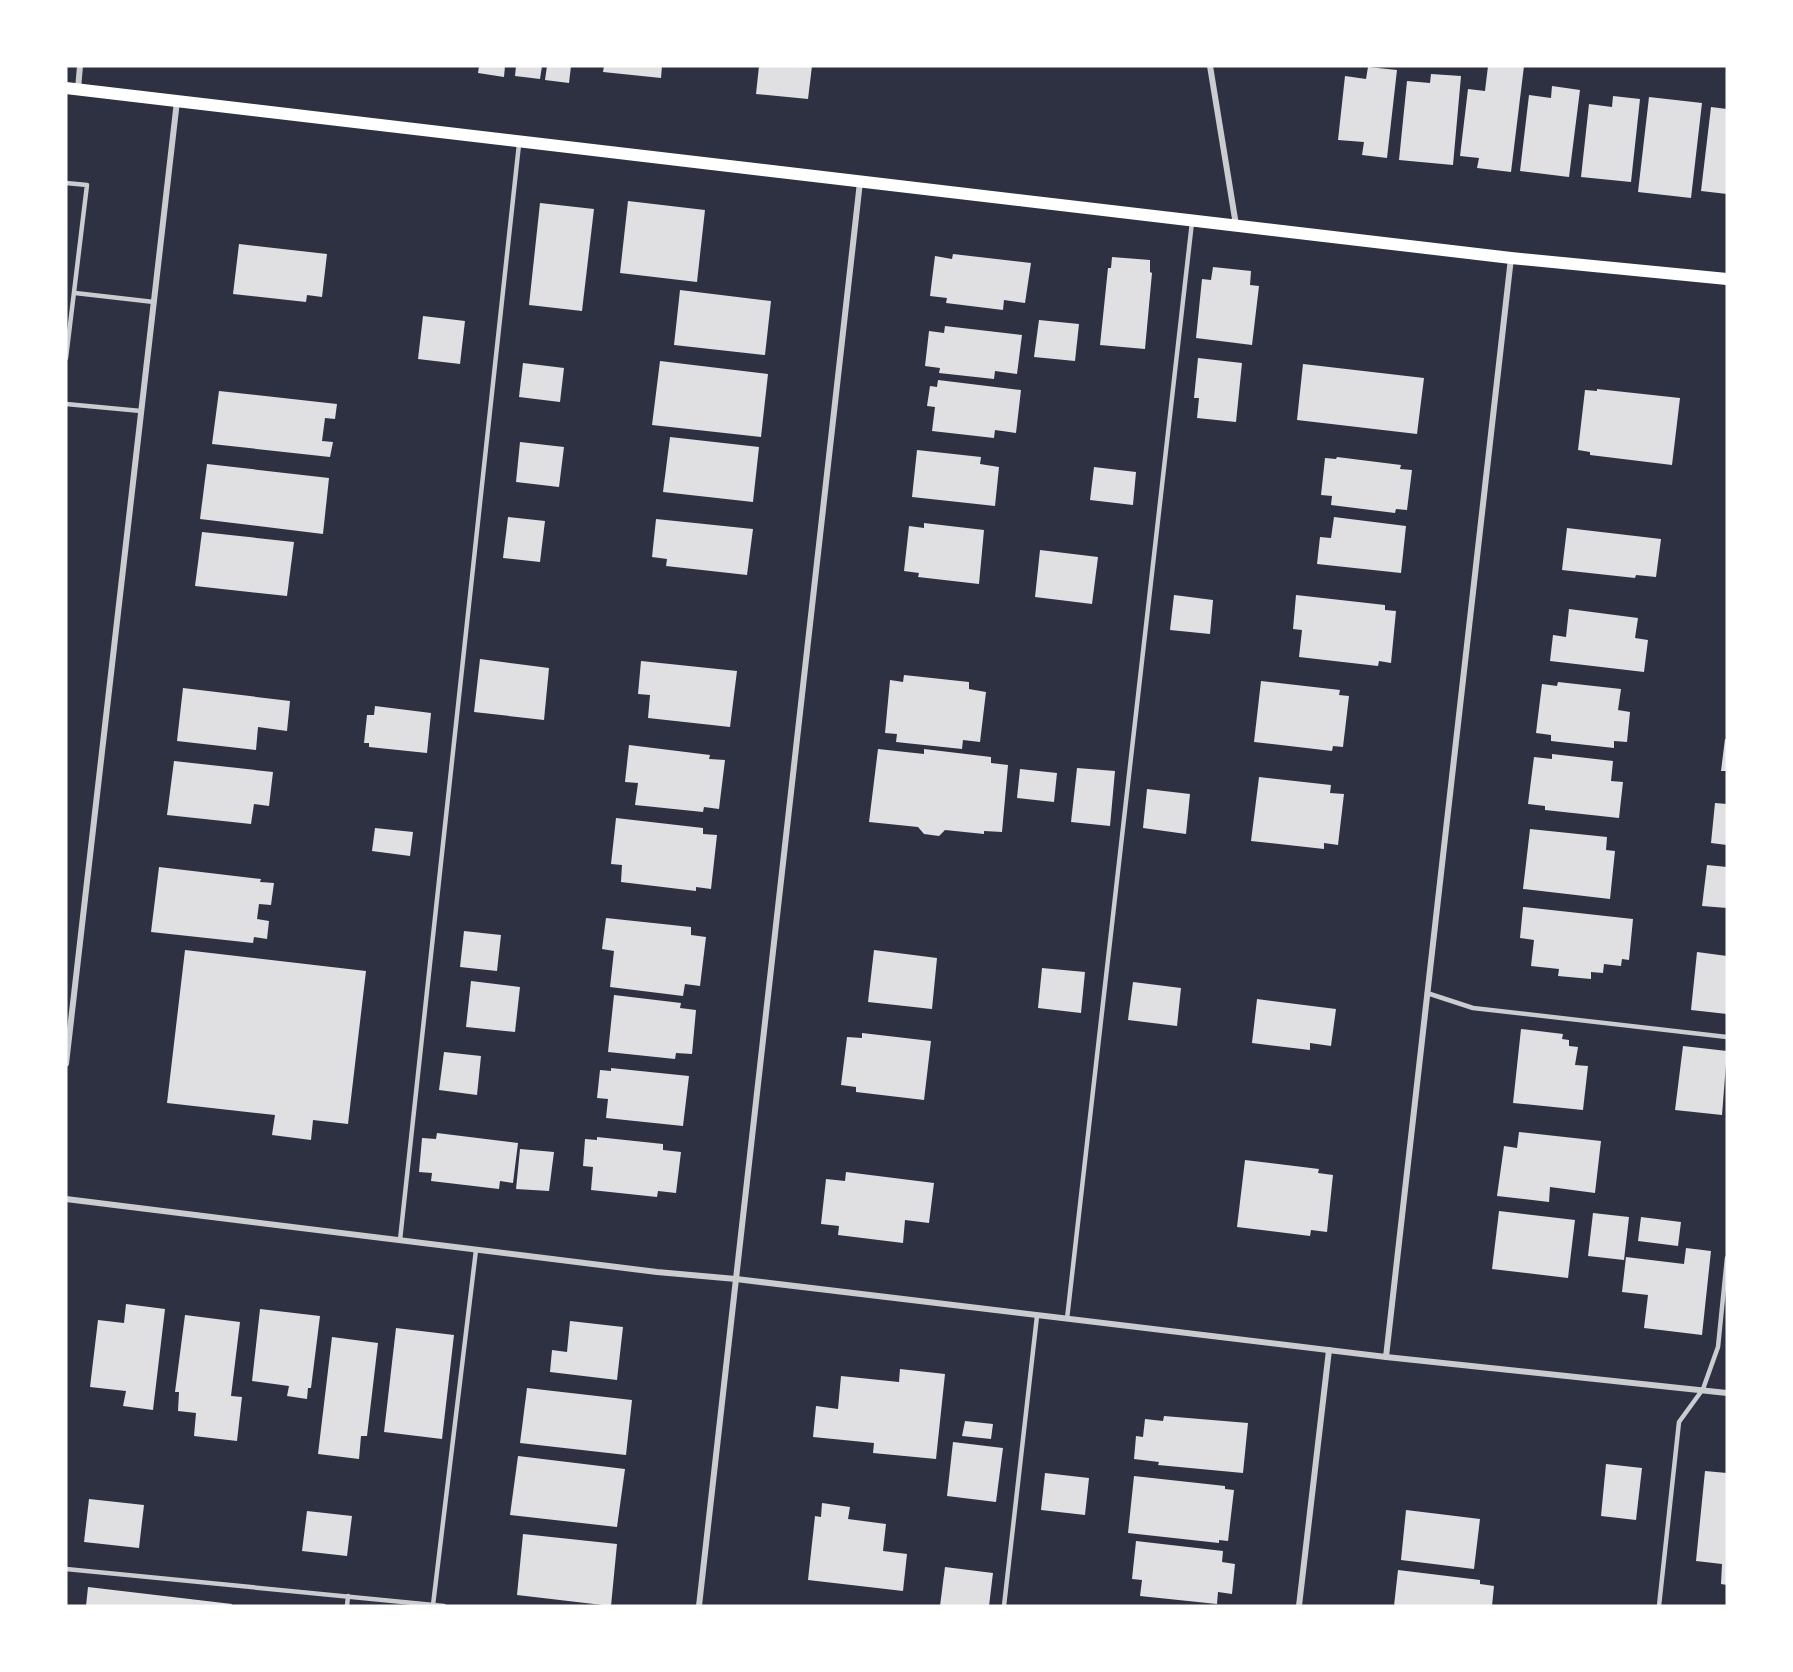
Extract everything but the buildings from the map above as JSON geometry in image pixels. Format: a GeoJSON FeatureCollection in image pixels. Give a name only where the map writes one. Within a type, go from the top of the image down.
{"type":"FeatureCollection","features":[{"type":"Feature","properties":{"kind":"main road"},"geometry":{"type":"LineString","coordinates":[[72,89],[1511,258],[1727,279]]}},
{"type":"Feature","properties":{"kind":"street"},"geometry":{"type":"LineString","coordinates":[[72,89],[80,66]]}},
{"type":"Feature","properties":{"kind":"street"},"geometry":{"type":"LineString","coordinates":[[1210,66],[1236,225]]}},
{"type":"Feature","properties":{"kind":"street"},"geometry":{"type":"LineString","coordinates":[[66,1064],[67,1038],[177,101]]}},
{"type":"Feature","properties":{"kind":"street"},"geometry":{"type":"LineString","coordinates":[[699,1606],[861,181]]}},
{"type":"Feature","properties":{"kind":"street"},"geometry":{"type":"LineString","coordinates":[[1386,1357],[1511,258]]}},
{"type":"Feature","properties":{"kind":"street"},"geometry":{"type":"LineString","coordinates":[[66,1199],[657,1272],[736,1279],[1386,1357],[1727,1393]]}},
{"type":"Feature","properties":{"kind":"street"},"geometry":{"type":"LineString","coordinates":[[1299,1606],[1329,1350]]}},
{"type":"Feature","properties":{"kind":"lane"},"geometry":{"type":"LineString","coordinates":[[400,1240],[519,141]]}},
{"type":"Feature","properties":{"kind":"lane"},"geometry":{"type":"LineString","coordinates":[[66,183],[87,185],[66,358]]}},
{"type":"Feature","properties":{"kind":"lane"},"geometry":{"type":"LineString","coordinates":[[1067,1319],[1192,219]]}},
{"type":"Feature","properties":{"kind":"lane"},"geometry":{"type":"LineString","coordinates":[[75,292],[154,302]]}},
{"type":"Feature","properties":{"kind":"lane"},"geometry":{"type":"LineString","coordinates":[[66,404],[141,411]]}},
{"type":"Feature","properties":{"kind":"lane"},"geometry":{"type":"LineString","coordinates":[[1427,993],[1473,1008],[1727,1037]]}},
{"type":"Feature","properties":{"kind":"lane"},"geometry":{"type":"LineString","coordinates":[[433,1605],[476,1250]]}},
{"type":"Feature","properties":{"kind":"lane"},"geometry":{"type":"LineString","coordinates":[[1659,1606],[1679,1422],[1703,1389],[1718,1347],[1727,1258]]}},
{"type":"Feature","properties":{"kind":"lane"},"geometry":{"type":"LineString","coordinates":[[1004,1606],[1037,1316]]}},
{"type":"Feature","properties":{"kind":"lane"},"geometry":{"type":"LineString","coordinates":[[66,1569],[444,1606]]}},
{"type":"Feature","properties":{"kind":"lane"},"geometry":{"type":"LineString","coordinates":[[347,1606],[348,1596]]}}]}
